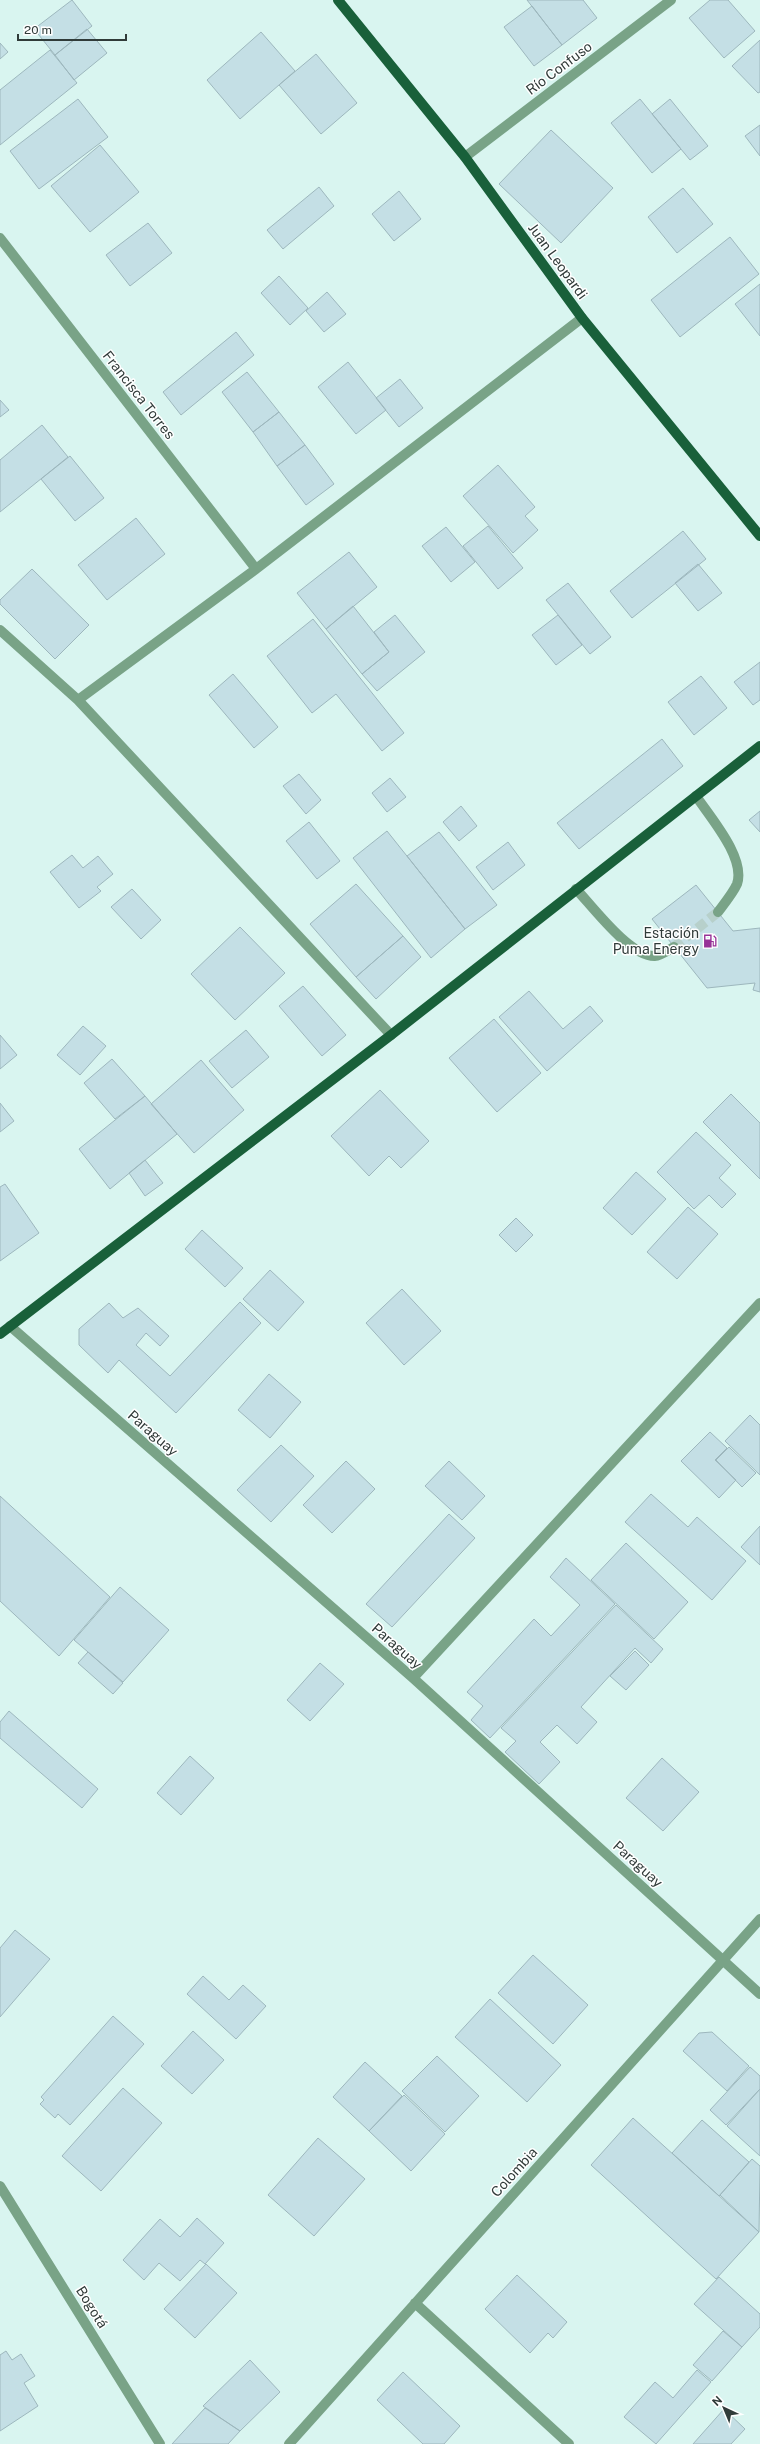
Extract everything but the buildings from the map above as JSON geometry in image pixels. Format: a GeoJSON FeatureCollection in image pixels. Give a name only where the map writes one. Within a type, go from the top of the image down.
{"type":"FeatureCollection","features":[{"type":"Feature","properties":{"kind":"main road","name":"Juan Leopardi"},"geometry":{"type":"LineString","coordinates":[[338,0],[465,157],[582,318],[760,536]]}},
{"type":"Feature","properties":{"kind":"main road"},"geometry":{"type":"LineString","coordinates":[[0,1334],[391,1035],[760,746]]}},
{"type":"Feature","properties":{"kind":"street","name":"Río Confuso"},"geometry":{"type":"LineString","coordinates":[[465,157],[671,0]]}},
{"type":"Feature","properties":{"kind":"street","name":"Francisca Torres"},"geometry":{"type":"LineString","coordinates":[[0,238],[256,569]]}},
{"type":"Feature","properties":{"kind":"street"},"geometry":{"type":"LineString","coordinates":[[78,700],[256,569],[582,318]]}},
{"type":"Feature","properties":{"kind":"street"},"geometry":{"type":"LineString","coordinates":[[0,630],[78,700],[391,1035]]}},
{"type":"Feature","properties":{"kind":"street"},"geometry":{"type":"LineString","coordinates":[[696,796],[732,849],[738,867],[737,883],[718,912]]}},
{"type":"Feature","properties":{"kind":"street"},"geometry":{"type":"LineString","coordinates":[[576,889],[624,940],[642,955],[656,957],[674,947]]}},
{"type":"Feature","properties":{"kind":"street"},"geometry":{"type":"LineString","coordinates":[[413,1678],[760,1303]]}},
{"type":"Feature","properties":{"kind":"street","name":"Paraguay"},"geometry":{"type":"LineString","coordinates":[[10,1326],[413,1678],[760,1994]]}},
{"type":"Feature","properties":{"kind":"street","name":"Colombia"},"geometry":{"type":"LineString","coordinates":[[289,2444],[722,1959],[760,1919]]}},
{"type":"Feature","properties":{"kind":"street","name":"Bogotá"},"geometry":{"type":"LineString","coordinates":[[0,2186],[160,2444]]}},
{"type":"Feature","properties":{"kind":"street"},"geometry":{"type":"LineString","coordinates":[[416,2303],[569,2444]]}},
{"type":"Feature","properties":{"kind":"tunnel"},"geometry":{"type":"LineString","coordinates":[[674,947],[718,912]]}},
{"type":"Feature","properties":{"kind":"place","name":"Estación Puma Energy"},"geometry":{"type":"Point","coordinates":[710,941]}}]}
